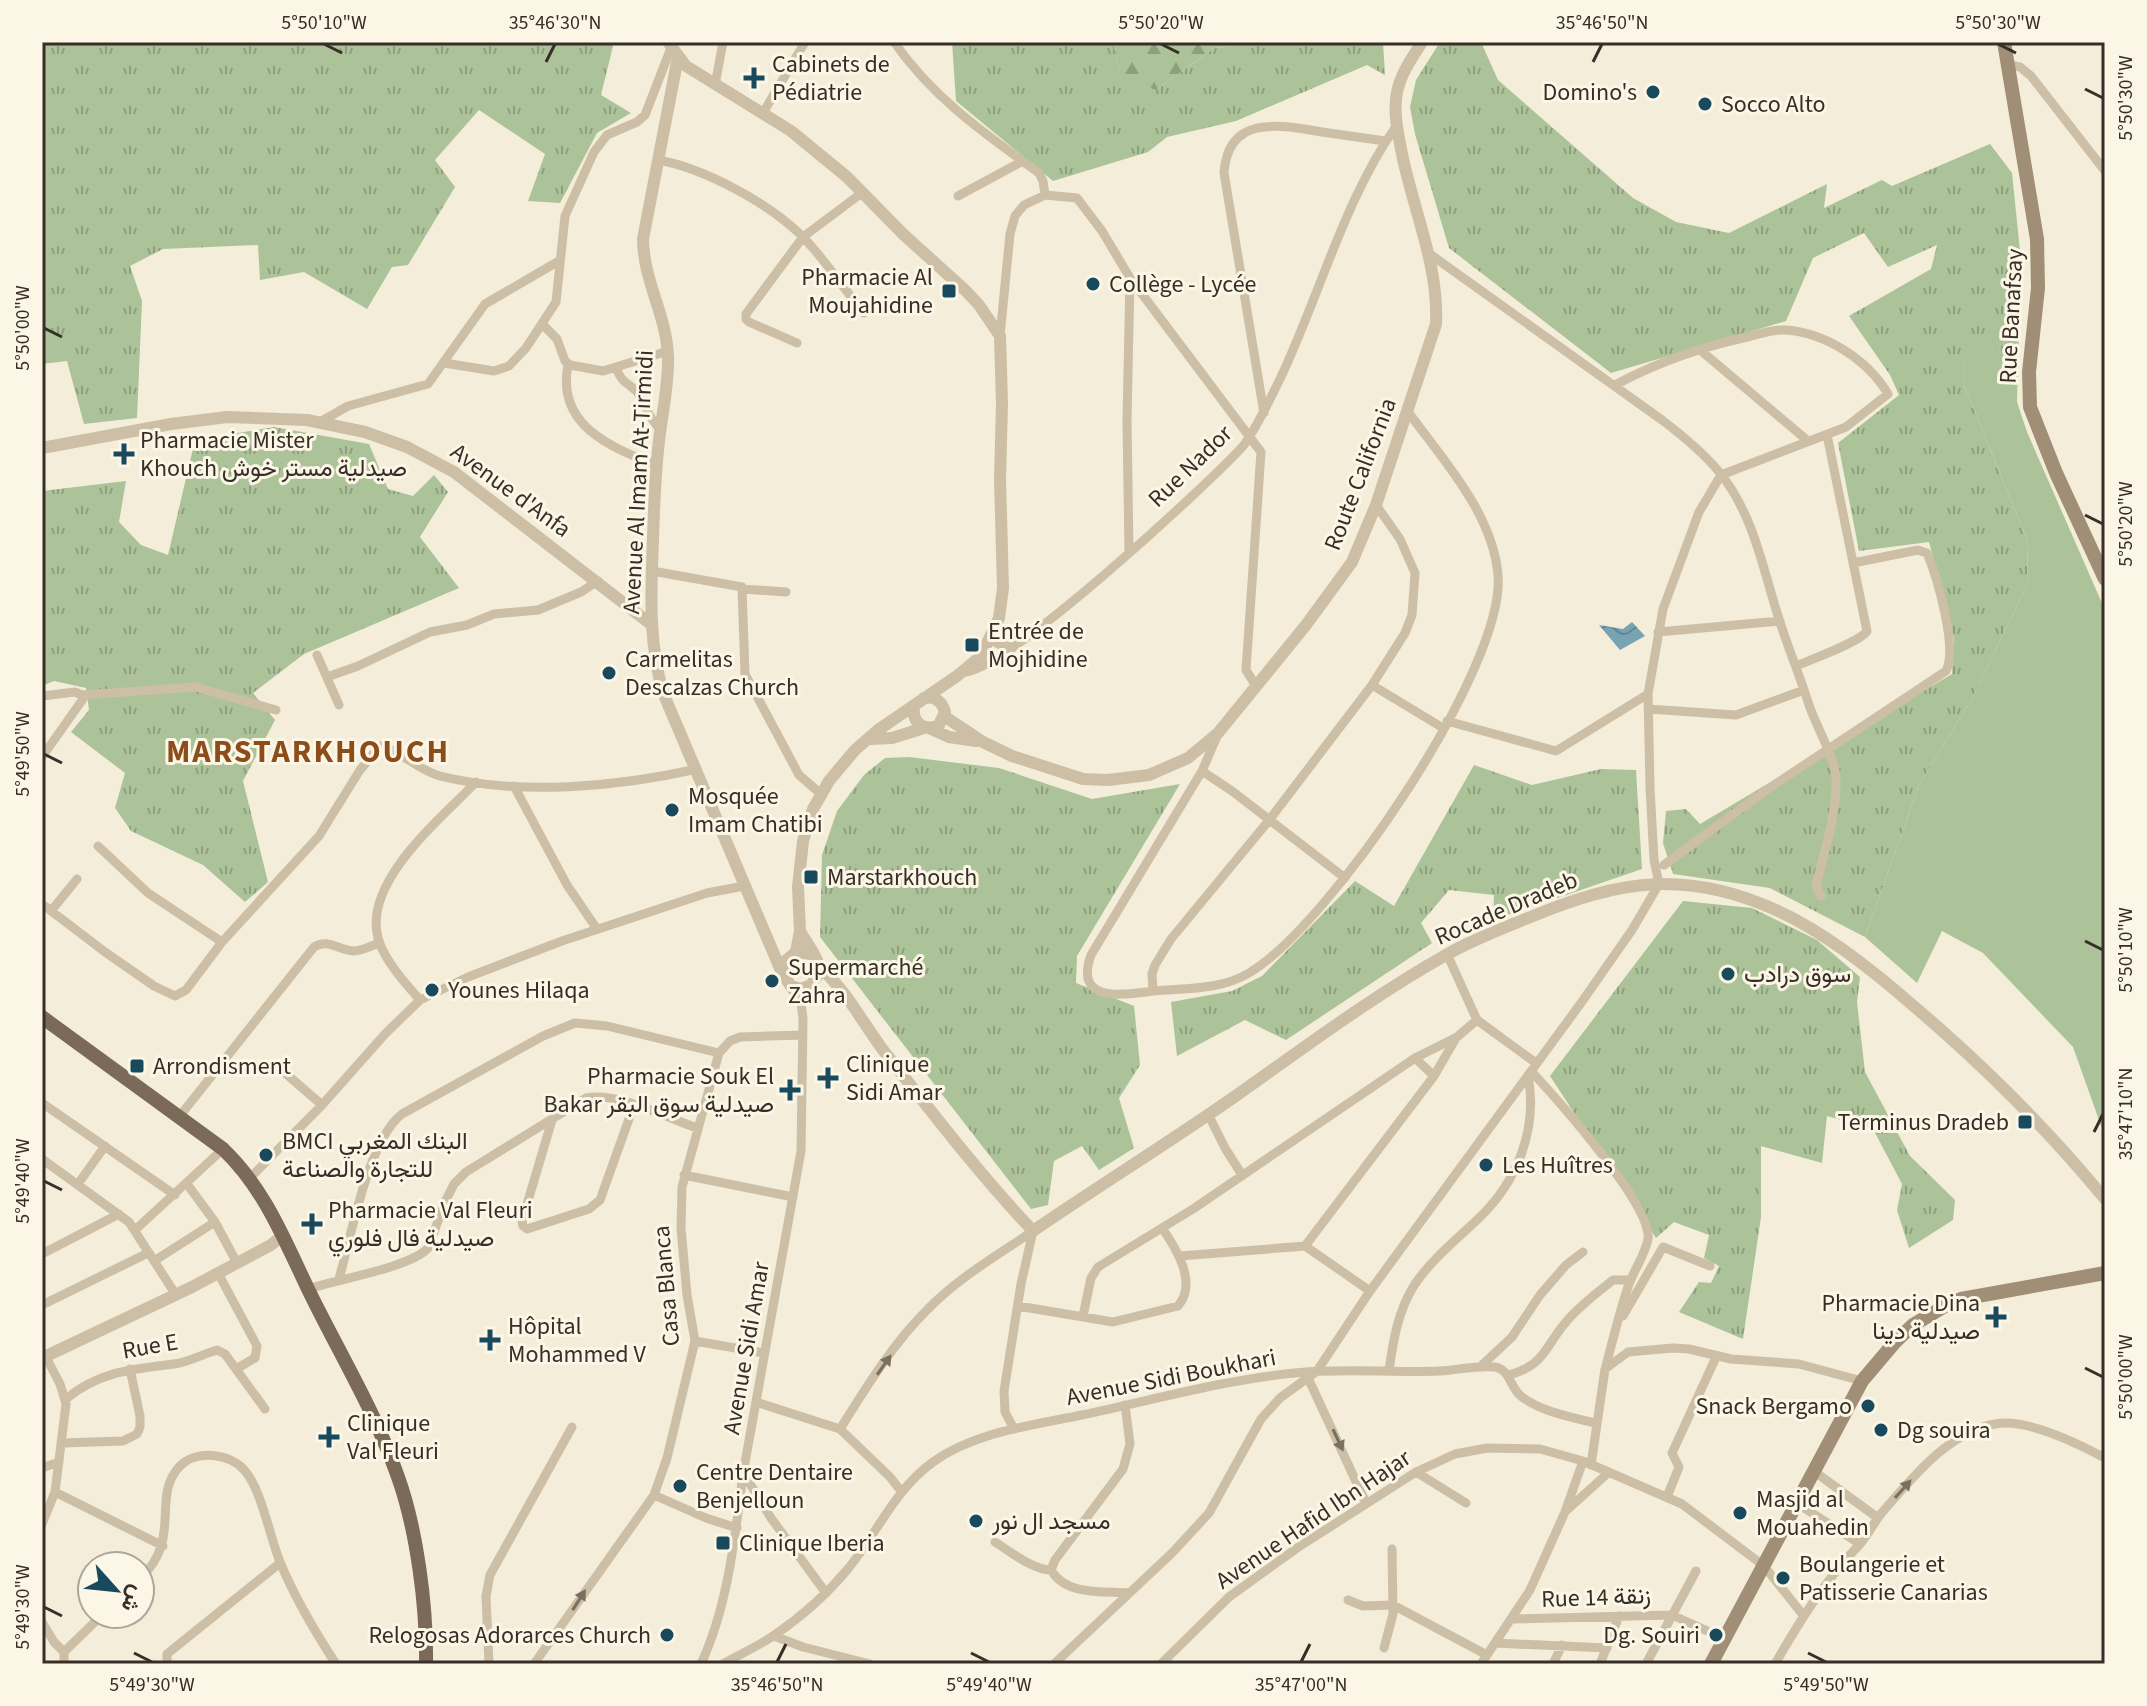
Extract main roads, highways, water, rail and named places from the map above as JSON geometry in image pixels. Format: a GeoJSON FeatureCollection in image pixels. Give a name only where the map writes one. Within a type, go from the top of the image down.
{"type":"FeatureCollection","features":[{"type":"Feature","properties":{"kind":"main road","name":"Rue Banafsay"},"geometry":{"type":"LineString","coordinates":[[2004,42],[2037,239],[2038,288],[2029,372],[2030,407],[2105,579]]}},
{"type":"Feature","properties":{"kind":"main road"},"geometry":{"type":"LineString","coordinates":[[42,1017],[223,1149],[249,1179],[283,1235],[376,1424],[402,1488],[411,1521],[427,1662]]}},
{"type":"Feature","properties":{"kind":"main road"},"geometry":{"type":"LineString","coordinates":[[1711,1664],[1862,1381],[1895,1342],[1913,1325],[1961,1299],[2099,1274]]}},
{"type":"Feature","properties":{"kind":"water"},"geometry":{"type":"Polygon","coordinates":[[[1632,622],[1645,636],[1620,650],[1599,625],[1623,629],[1632,622]]]}},
{"type":"Feature","properties":{"kind":"place","name":"Cabinets de Pédiatrie"},"geometry":{"type":"Point","coordinates":[754,78]}},
{"type":"Feature","properties":{"kind":"place","name":"Domino's"},"geometry":{"type":"Point","coordinates":[1653,92]}},
{"type":"Feature","properties":{"kind":"place","name":"Socco Alto"},"geometry":{"type":"Point","coordinates":[1705,104]}},
{"type":"Feature","properties":{"kind":"place","name":"Collège - Lycée"},"geometry":{"type":"Point","coordinates":[1093,284]}},
{"type":"Feature","properties":{"kind":"place","name":"Pharmacie Al Moujahidine"},"geometry":{"type":"Point","coordinates":[949,291]}},
{"type":"Feature","properties":{"kind":"place","name":"Pharmacie Mister Khouch صيدلية مستر خوش"},"geometry":{"type":"Point","coordinates":[124,454]}},
{"type":"Feature","properties":{"kind":"place","name":"Entrée de Mojhidine"},"geometry":{"type":"Point","coordinates":[972,645]}},
{"type":"Feature","properties":{"kind":"place","name":"Carmelitas Descalzas Church"},"geometry":{"type":"Point","coordinates":[609,673]}},
{"type":"Feature","properties":{"kind":"place","name":"Mosquée Imam Chatibi"},"geometry":{"type":"Point","coordinates":[672,810]}},
{"type":"Feature","properties":{"kind":"place","name":"Marstarkhouch"},"geometry":{"type":"Point","coordinates":[811,877]}},
{"type":"Feature","properties":{"kind":"place","name":"سوق درادب"},"geometry":{"type":"Point","coordinates":[1728,974]}},
{"type":"Feature","properties":{"kind":"place","name":"Supermarché Zahra"},"geometry":{"type":"Point","coordinates":[772,981]}},
{"type":"Feature","properties":{"kind":"place","name":"Younes Hilaqa"},"geometry":{"type":"Point","coordinates":[432,990]}},
{"type":"Feature","properties":{"kind":"place","name":"Arrondisment"},"geometry":{"type":"Point","coordinates":[137,1066]}},
{"type":"Feature","properties":{"kind":"place","name":"Clinique Sidi Amar"},"geometry":{"type":"Point","coordinates":[828,1078]}},
{"type":"Feature","properties":{"kind":"place","name":"Pharmacie Souk El Bakar صيدلية سوق البقر"},"geometry":{"type":"Point","coordinates":[790,1090]}},
{"type":"Feature","properties":{"kind":"place","name":"Terminus Dradeb"},"geometry":{"type":"Point","coordinates":[2025,1122]}},
{"type":"Feature","properties":{"kind":"place","name":"BMCI البنك المغربي للتجارة والصناعة"},"geometry":{"type":"Point","coordinates":[266,1155]}},
{"type":"Feature","properties":{"kind":"place","name":"Les Huîtres"},"geometry":{"type":"Point","coordinates":[1486,1165]}},
{"type":"Feature","properties":{"kind":"place","name":"Pharmacie Val Fleuri صيدلية فال فلوري"},"geometry":{"type":"Point","coordinates":[312,1224]}},
{"type":"Feature","properties":{"kind":"place","name":"Pharmacie Dina صيدلية دينا"},"geometry":{"type":"Point","coordinates":[1996,1317]}},
{"type":"Feature","properties":{"kind":"place","name":"Hôpital Mohammed V"},"geometry":{"type":"Point","coordinates":[490,1340]}},
{"type":"Feature","properties":{"kind":"place","name":"Snack Bergamo"},"geometry":{"type":"Point","coordinates":[1868,1406]}},
{"type":"Feature","properties":{"kind":"place","name":"Dg souira"},"geometry":{"type":"Point","coordinates":[1881,1430]}},
{"type":"Feature","properties":{"kind":"place","name":"Clinique Val Fleuri"},"geometry":{"type":"Point","coordinates":[329,1437]}},
{"type":"Feature","properties":{"kind":"place","name":"Centre Dentaire Benjelloun"},"geometry":{"type":"Point","coordinates":[680,1486]}},
{"type":"Feature","properties":{"kind":"place","name":"Masjid al Mouahedin"},"geometry":{"type":"Point","coordinates":[1740,1513]}},
{"type":"Feature","properties":{"kind":"place","name":"مسجد ال نور"},"geometry":{"type":"Point","coordinates":[976,1521]}},
{"type":"Feature","properties":{"kind":"place","name":"Clinique Iberia"},"geometry":{"type":"Point","coordinates":[723,1543]}},
{"type":"Feature","properties":{"kind":"place","name":"Boulangerie et Patisserie Canarias"},"geometry":{"type":"Point","coordinates":[1783,1578]}},
{"type":"Feature","properties":{"kind":"place","name":"Relogosas Adorarces Church"},"geometry":{"type":"Point","coordinates":[667,1635]}},
{"type":"Feature","properties":{"kind":"place","name":"Dg. Souiri"},"geometry":{"type":"Point","coordinates":[1716,1635]}},
{"type":"Feature","properties":{"kind":"district","name":"MARSTARKHOUCH"},"geometry":{"type":"Point","coordinates":[308,751]}}]}
